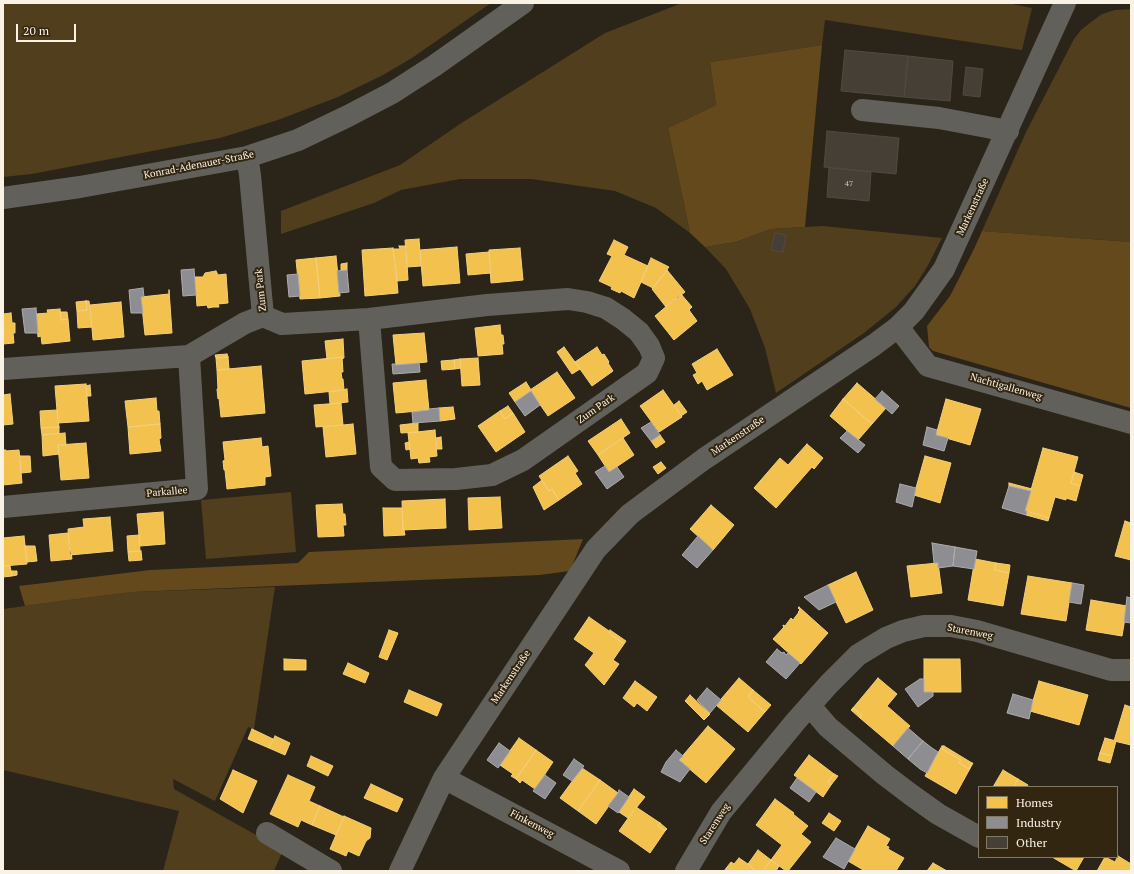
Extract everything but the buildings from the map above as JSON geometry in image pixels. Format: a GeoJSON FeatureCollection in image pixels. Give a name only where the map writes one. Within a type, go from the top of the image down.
{"type":"FeatureCollection","features":[{"type":"Feature","properties":{"kind":"street","name":"Konrad-Adenauer-Straße"},"geometry":{"type":"LineString","coordinates":[[3,198],[80,187],[247,156],[298,140],[392,93],[523,3]]}},
{"type":"Feature","properties":{"kind":"street","name":"Markenstraße"},"geometry":{"type":"LineString","coordinates":[[400,871],[444,778],[596,549],[630,514],[704,459],[874,345],[898,327],[914,311],[944,270],[1065,3]]}},
{"type":"Feature","properties":{"kind":"street"},"geometry":{"type":"LineString","coordinates":[[862,110],[939,118],[1008,131]]}},
{"type":"Feature","properties":{"kind":"street","name":"Zum Park"},"geometry":{"type":"LineString","coordinates":[[247,156],[263,316],[282,324],[369,319],[487,304],[568,299],[587,302],[606,308],[623,319],[639,332],[649,346],[654,358],[647,373],[523,460],[492,475],[456,479],[395,480],[381,467],[369,319]]}},
{"type":"Feature","properties":{"kind":"street"},"geometry":{"type":"LineString","coordinates":[[3,369],[189,356],[246,323],[263,316]]}},
{"type":"Feature","properties":{"kind":"street","name":"Nachtigallenweg"},"geometry":{"type":"LineString","coordinates":[[898,327],[928,366],[1131,423]]}},
{"type":"Feature","properties":{"kind":"street","name":"Parkallee"},"geometry":{"type":"LineString","coordinates":[[3,507],[197,490],[189,356]]}},
{"type":"Feature","properties":{"kind":"street","name":"Starenweg"},"geometry":{"type":"LineString","coordinates":[[686,871],[721,812],[828,684],[858,655],[903,631],[924,626],[951,626],[977,631],[1111,670],[1131,670]]}},
{"type":"Feature","properties":{"kind":"street"},"geometry":{"type":"LineString","coordinates":[[810,706],[828,726],[885,775],[938,814],[978,837]]}},
{"type":"Feature","properties":{"kind":"street","name":"Finkenweg"},"geometry":{"type":"LineString","coordinates":[[444,778],[619,871]]}},
{"type":"Feature","properties":{"kind":"street"},"geometry":{"type":"LineString","coordinates":[[268,833],[331,871]]}},
{"type":"Feature","properties":{"kind":"shaded area"},"geometry":{"type":"Polygon","coordinates":[[[3,3],[491,3],[412,58],[383,75],[338,97],[278,120],[220,138],[32,174],[3,177],[3,3]]]}},
{"type":"Feature","properties":{"kind":"shaded area"},"geometry":{"type":"Polygon","coordinates":[[[682,3],[1007,3],[1032,8],[1022,50],[825,20],[822,45],[710,62],[716,105],[668,128],[690,233],[656,208],[615,191],[531,179],[460,179],[401,190],[374,203],[281,234],[281,211],[400,165],[463,122],[605,33],[682,3]]]}},
{"type":"Feature","properties":{"kind":"shaded area"},"geometry":{"type":"Polygon","coordinates":[[[1131,9],[1131,242],[982,231],[1026,132],[1074,39],[1081,30],[1102,14],[1115,10],[1131,9]]]}},
{"type":"Feature","properties":{"kind":"shaded area"},"geometry":{"type":"Polygon","coordinates":[[[822,45],[805,227],[771,229],[736,242],[705,247],[690,233],[668,128],[716,105],[710,62],[822,45]]]}},
{"type":"Feature","properties":{"kind":"shaded area"},"geometry":{"type":"Polygon","coordinates":[[[823,226],[942,238],[915,286],[896,307],[864,333],[776,393],[765,348],[750,309],[726,269],[705,247],[736,242],[771,229],[823,226]]]}},
{"type":"Feature","properties":{"kind":"shaded area"},"geometry":{"type":"Polygon","coordinates":[[[982,231],[1131,242],[1131,408],[933,351],[929,347],[927,326],[950,296],[982,231]]]}},
{"type":"Feature","properties":{"kind":"shaded area"},"geometry":{"type":"Polygon","coordinates":[[[291,492],[296,552],[206,559],[201,500],[291,492]]]}},
{"type":"Feature","properties":{"kind":"shaded area"},"geometry":{"type":"Polygon","coordinates":[[[583,539],[570,571],[540,575],[133,592],[25,606],[19,586],[150,570],[298,563],[309,552],[583,539]]]}},
{"type":"Feature","properties":{"kind":"shaded area"},"geometry":{"type":"Polygon","coordinates":[[[275,587],[254,729],[248,727],[215,801],[173,779],[174,789],[283,850],[274,871],[163,871],[179,811],[3,770],[3,609],[133,592],[275,587]]]}}]}
